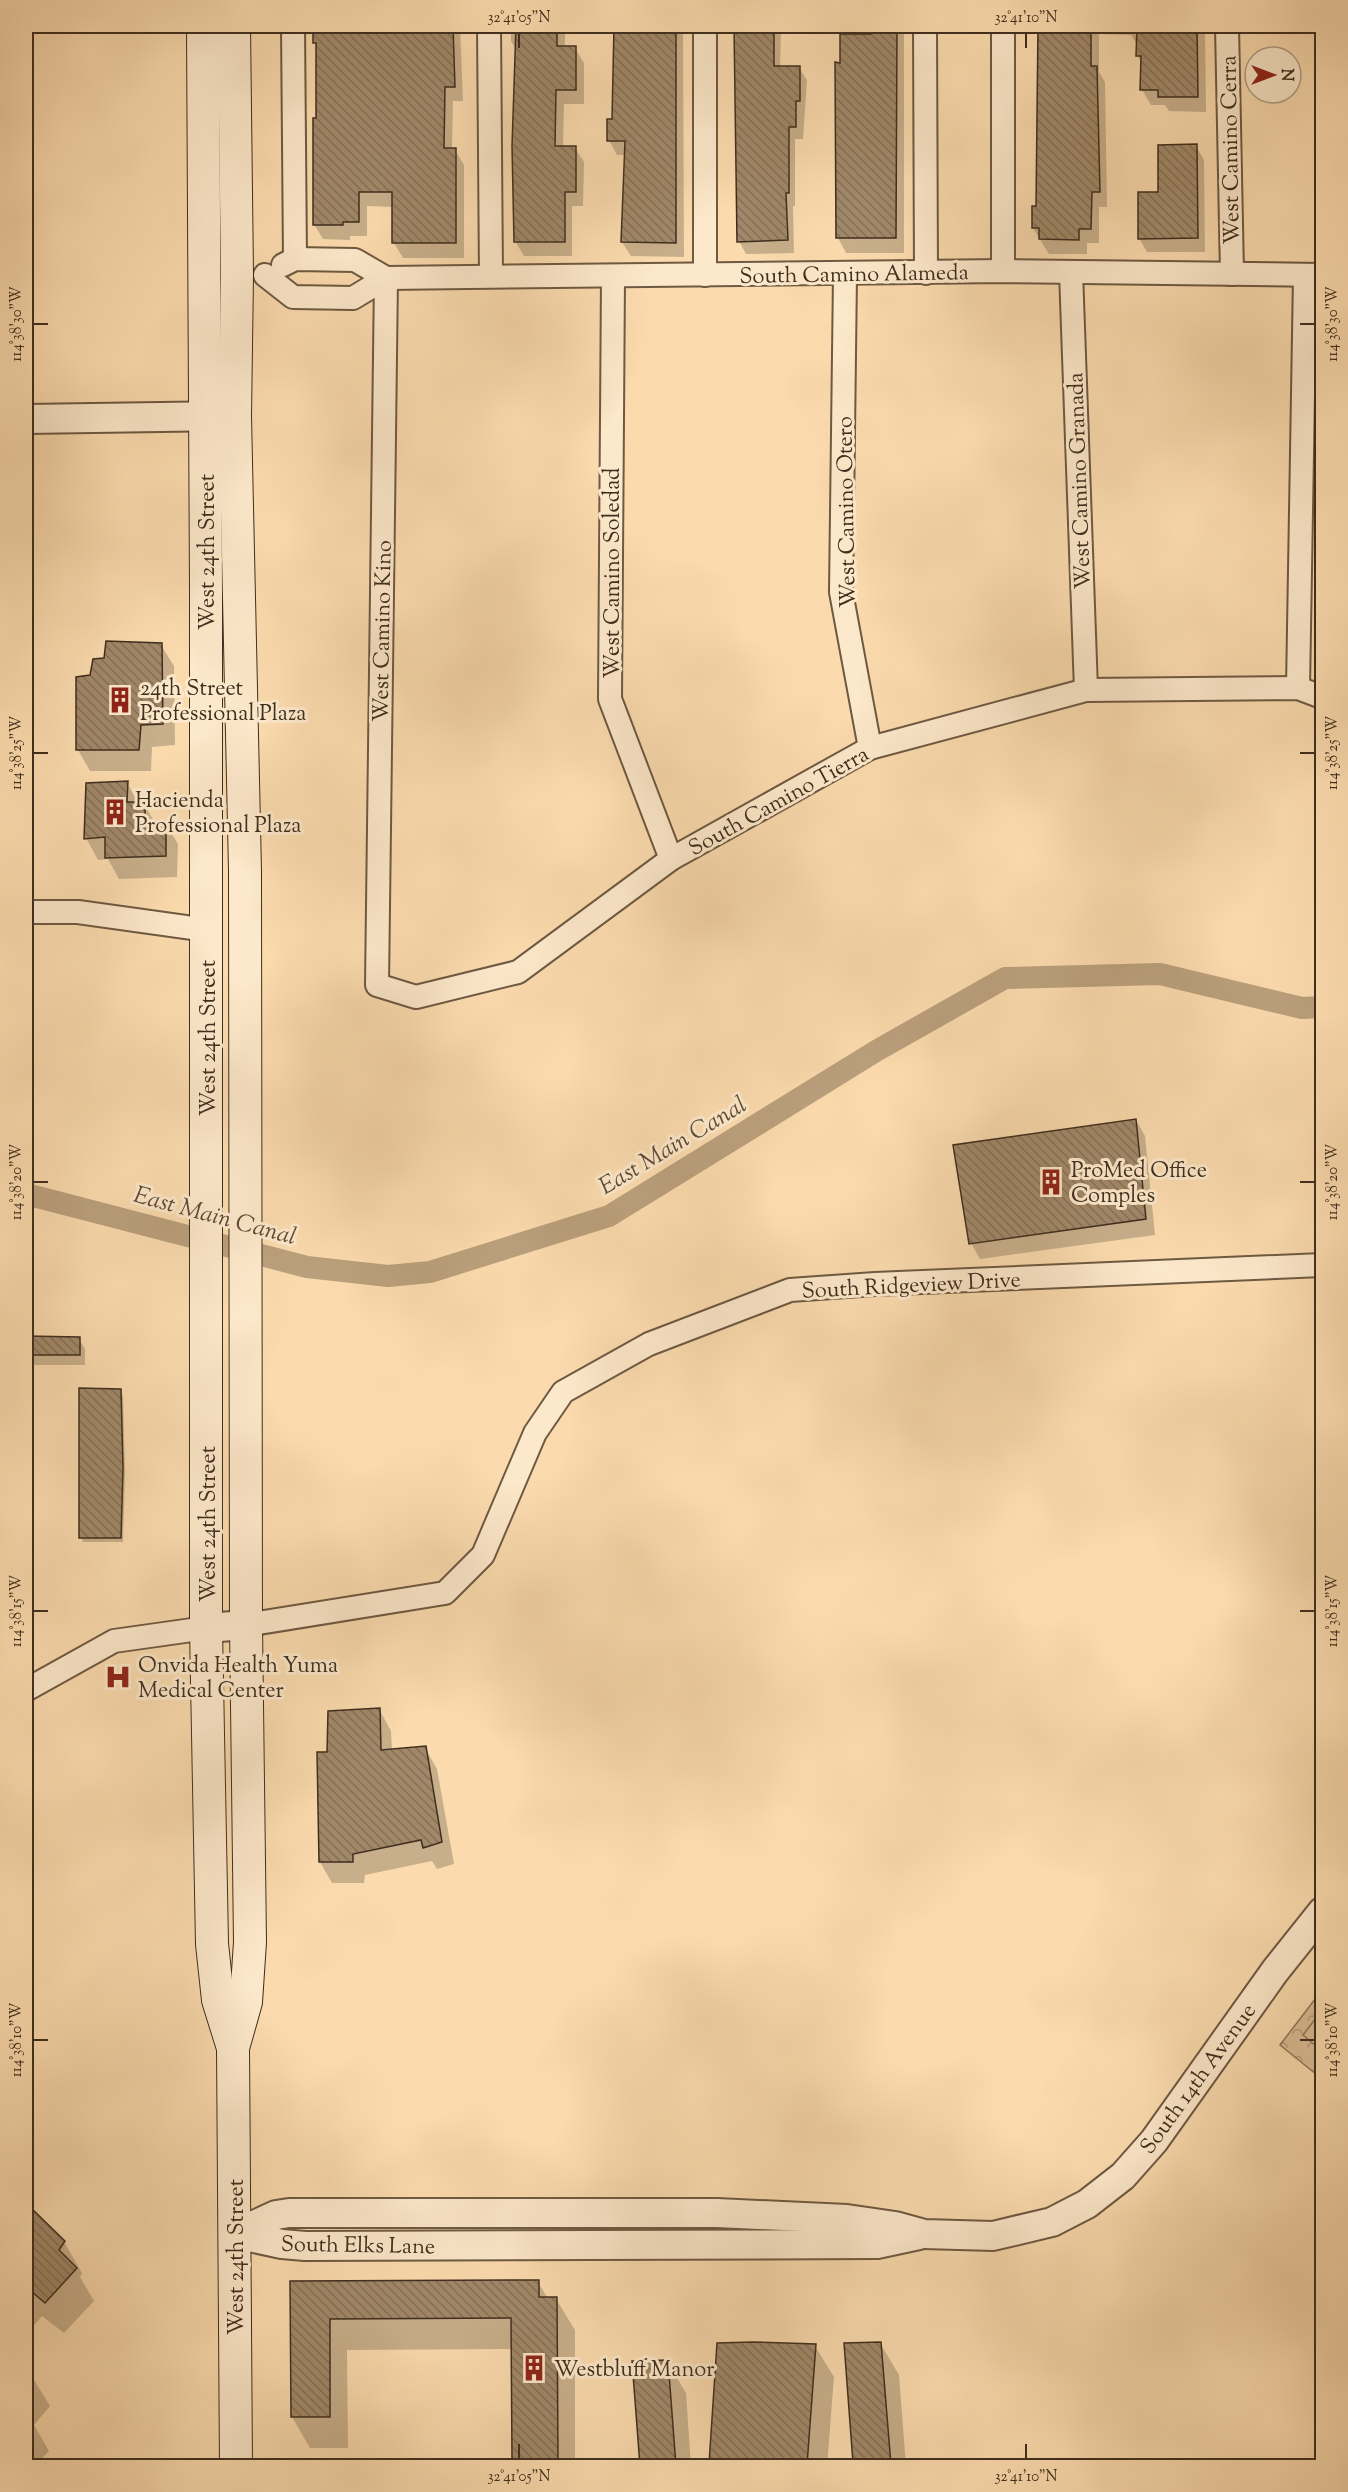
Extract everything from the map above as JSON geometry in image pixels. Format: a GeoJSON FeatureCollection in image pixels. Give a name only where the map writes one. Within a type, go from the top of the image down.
{"type":"FeatureCollection","features":[{"type":"Feature","properties":{"kind":"main road","name":"West 24th Street"},"geometry":{"type":"LineString","coordinates":[[203,26],[205,275],[221,416],[245,859],[246,1625],[250,1942],[246,2002],[233,2048],[236,2466]]}},
{"type":"Feature","properties":{"kind":"main road","name":"West 24th Street"},"geometry":{"type":"LineString","coordinates":[[233,2048],[218,2000],[212,1944],[206,1628],[207,930],[221,416],[251,275],[234,26]]}},
{"type":"Feature","properties":{"kind":"main road"},"geometry":{"type":"LineString","coordinates":[[207,930],[224,939],[229,954],[231,1060],[244,1095]]}},
{"type":"Feature","properties":{"kind":"street"},"geometry":{"type":"LineString","coordinates":[[293,26],[295,259]]}},
{"type":"Feature","properties":{"kind":"street"},"geometry":{"type":"LineString","coordinates":[[489,26],[490,276]]}},
{"type":"Feature","properties":{"kind":"street"},"geometry":{"type":"LineString","coordinates":[[705,26],[705,275]]}},
{"type":"Feature","properties":{"kind":"street"},"geometry":{"type":"LineString","coordinates":[[925,26],[927,273]]}},
{"type":"Feature","properties":{"kind":"street"},"geometry":{"type":"LineString","coordinates":[[1003,26],[1003,271]]}},
{"type":"Feature","properties":{"kind":"street","name":"West Camino Cerra"},"geometry":{"type":"LineString","coordinates":[[1227,26],[1232,274]]}},
{"type":"Feature","properties":{"kind":"street"},"geometry":{"type":"LineString","coordinates":[[205,275],[251,275],[295,259],[355,260],[386,278],[353,298],[293,297],[251,275]]}},
{"type":"Feature","properties":{"kind":"street","name":"South Camino Alameda"},"geometry":{"type":"LineString","coordinates":[[386,278],[845,275],[1003,271],[1314,275]]}},
{"type":"Feature","properties":{"kind":"street","name":"West Camino Granada"},"geometry":{"type":"LineString","coordinates":[[1071,272],[1086,690]]}},
{"type":"Feature","properties":{"kind":"street","name":"West Camino Otero"},"geometry":{"type":"LineString","coordinates":[[845,275],[841,592],[870,748]]}},
{"type":"Feature","properties":{"kind":"street"},"geometry":{"type":"LineString","coordinates":[[1298,688],[1314,275]]}},
{"type":"Feature","properties":{"kind":"street","name":"West Camino Soledad"},"geometry":{"type":"LineString","coordinates":[[613,276],[610,699],[670,860]]}},
{"type":"Feature","properties":{"kind":"street","name":"West Camino Kino"},"geometry":{"type":"LineString","coordinates":[[377,984],[386,278]]}},
{"type":"Feature","properties":{"kind":"street"},"geometry":{"type":"LineString","coordinates":[[26,419],[221,416]]}},
{"type":"Feature","properties":{"kind":"street","name":"South Camino Tierra"},"geometry":{"type":"LineString","coordinates":[[377,984],[416,997],[518,972],[670,860],[870,748],[1086,690],[1298,688],[1323,697]]}},
{"type":"Feature","properties":{"kind":"street"},"geometry":{"type":"LineString","coordinates":[[26,912],[78,912],[207,930]]}},
{"type":"Feature","properties":{"kind":"street","name":"South Ridgeview Drive"},"geometry":{"type":"LineString","coordinates":[[246,1625],[444,1593],[483,1555],[535,1433],[563,1392],[649,1344],[790,1290],[875,1284],[1323,1264]]}},
{"type":"Feature","properties":{"kind":"street"},"geometry":{"type":"LineString","coordinates":[[26,1690],[114,1641],[206,1628],[246,1625]]}},
{"type":"Feature","properties":{"kind":"street","name":"South 14th Avenue"},"geometry":{"type":"LineString","coordinates":[[1052,2222],[1087,2204],[1123,2176],[1154,2141],[1275,1971],[1323,1912]]}},
{"type":"Feature","properties":{"kind":"street","name":"South Elks Lane"},"geometry":{"type":"LineString","coordinates":[[235,2234],[276,2215],[289,2213],[717,2213],[847,2219],[896,2226],[924,2234],[993,2236],[1052,2222]]}},
{"type":"Feature","properties":{"kind":"green space"},"geometry":{"type":"Polygon","coordinates":[[[1322,1990],[1322,2079],[1280,2045],[1322,1990]]]}},
{"type":"Feature","properties":{"kind":"green space"},"geometry":{"type":"Polygon","coordinates":[[[1322,2010],[1322,2051],[1303,2035],[1322,2010]]]}},
{"type":"Feature","properties":{"kind":"building"},"geometry":{"type":"Polygon","coordinates":[[[313,26],[453,26],[455,87],[445,87],[444,148],[456,148],[456,243],[392,243],[392,192],[359,192],[359,222],[343,222],[343,225],[313,225],[316,43],[313,43],[313,26]]]}},
{"type":"Feature","properties":{"kind":"building"},"geometry":{"type":"Polygon","coordinates":[[[516,26],[557,26],[557,46],[576,46],[576,90],[556,90],[555,146],[576,146],[576,192],[565,192],[565,242],[514,242],[512,146],[516,26]]]}},
{"type":"Feature","properties":{"kind":"building"},"geometry":{"type":"Polygon","coordinates":[[[614,26],[676,26],[676,243],[621,242],[625,141],[607,141],[607,119],[612,119],[614,26]]]}},
{"type":"Feature","properties":{"kind":"building"},"geometry":{"type":"Polygon","coordinates":[[[734,26],[774,26],[774,66],[800,66],[800,101],[796,101],[796,127],[789,127],[789,193],[786,193],[788,240],[737,242],[734,26]]]}},
{"type":"Feature","properties":{"kind":"building"},"geometry":{"type":"Polygon","coordinates":[[[871,26],[897,26],[896,238],[836,238],[835,62],[840,63],[840,34],[871,34],[871,26]]]}},
{"type":"Feature","properties":{"kind":"building"},"geometry":{"type":"Polygon","coordinates":[[[1038,26],[1075,26],[1075,29],[1091,29],[1091,66],[1097,66],[1100,192],[1092,192],[1091,229],[1079,229],[1079,240],[1039,239],[1039,228],[1032,228],[1032,206],[1036,206],[1038,26]]]}},
{"type":"Feature","properties":{"kind":"building"},"geometry":{"type":"Polygon","coordinates":[[[1137,26],[1197,26],[1198,97],[1158,97],[1158,90],[1140,90],[1141,56],[1136,56],[1137,26]]]}},
{"type":"Feature","properties":{"kind":"building"},"geometry":{"type":"Polygon","coordinates":[[[1197,144],[1198,238],[1138,239],[1138,192],[1158,192],[1158,145],[1197,144]]]}},
{"type":"Feature","properties":{"kind":"building","name":"24th Street Professional Plaza"},"geometry":{"type":"Polygon","coordinates":[[[106,641],[162,643],[163,724],[141,725],[139,750],[76,750],[76,677],[90,675],[93,659],[104,658],[106,641]]]}},
{"type":"Feature","properties":{"kind":"building","name":"Hacienda Professional Plaza"},"geometry":{"type":"Polygon","coordinates":[[[128,781],[127,802],[145,802],[145,822],[166,821],[166,856],[105,858],[105,837],[84,839],[86,783],[128,781]]]}},
{"type":"Feature","properties":{"kind":"building","name":"ProMed Office Comples"},"geometry":{"type":"Polygon","coordinates":[[[1136,1119],[1146,1219],[969,1244],[953,1145],[1136,1119]]]}},
{"type":"Feature","properties":{"kind":"building"},"geometry":{"type":"Polygon","coordinates":[[[26,1336],[80,1337],[80,1355],[26,1355],[26,1336]]]}},
{"type":"Feature","properties":{"kind":"building"},"geometry":{"type":"Polygon","coordinates":[[[79,1388],[121,1389],[123,1468],[121,1538],[79,1538],[79,1388]]]}},
{"type":"Feature","properties":{"kind":"building"},"geometry":{"type":"Polygon","coordinates":[[[380,1708],[381,1750],[426,1746],[442,1842],[423,1848],[421,1840],[353,1854],[353,1862],[319,1862],[317,1752],[327,1752],[328,1711],[380,1708]]]}},
{"type":"Feature","properties":{"kind":"building"},"geometry":{"type":"Polygon","coordinates":[[[26,2203],[65,2241],[59,2250],[77,2268],[45,2303],[26,2287],[26,2203]]]}},
{"type":"Feature","properties":{"kind":"building","name":"Westbluff Manor"},"geometry":{"type":"Polygon","coordinates":[[[539,2280],[539,2297],[557,2297],[558,2460],[512,2460],[511,2318],[330,2319],[330,2417],[291,2417],[290,2281],[539,2280]]]}},
{"type":"Feature","properties":{"kind":"building"},"geometry":{"type":"Polygon","coordinates":[[[881,2342],[891,2465],[853,2463],[844,2343],[881,2342]]]}},
{"type":"Feature","properties":{"kind":"building"},"geometry":{"type":"Polygon","coordinates":[[[717,2343],[816,2344],[807,2465],[709,2464],[717,2343]]]}},
{"type":"Feature","properties":{"kind":"building"},"geometry":{"type":"Polygon","coordinates":[[[668,2360],[676,2466],[640,2466],[632,2361],[668,2360]]]}},
{"type":"Feature","properties":{"kind":"waterway","name":"East Main Canal"},"geometry":{"type":"LineString","coordinates":[[26,1194],[307,1267],[388,1276],[430,1272],[609,1216],[876,1051],[1005,978],[1160,974],[1302,1008],[1322,1007]]}},
{"type":"Feature","properties":{"kind":"place","name":"24th Street Professional Plaza"},"geometry":{"type":"Point","coordinates":[120,700]}},
{"type":"Feature","properties":{"kind":"place","name":"Hacienda Professional Plaza"},"geometry":{"type":"Point","coordinates":[115,812]}},
{"type":"Feature","properties":{"kind":"place","name":"ProMed Office Comples"},"geometry":{"type":"Point","coordinates":[1051,1182]}},
{"type":"Feature","properties":{"kind":"place","name":"Onvida Health Yuma Medical Center"},"geometry":{"type":"Point","coordinates":[118,1677]}},
{"type":"Feature","properties":{"kind":"place","name":"Westbluff Manor"},"geometry":{"type":"Point","coordinates":[534,2368]}}]}
